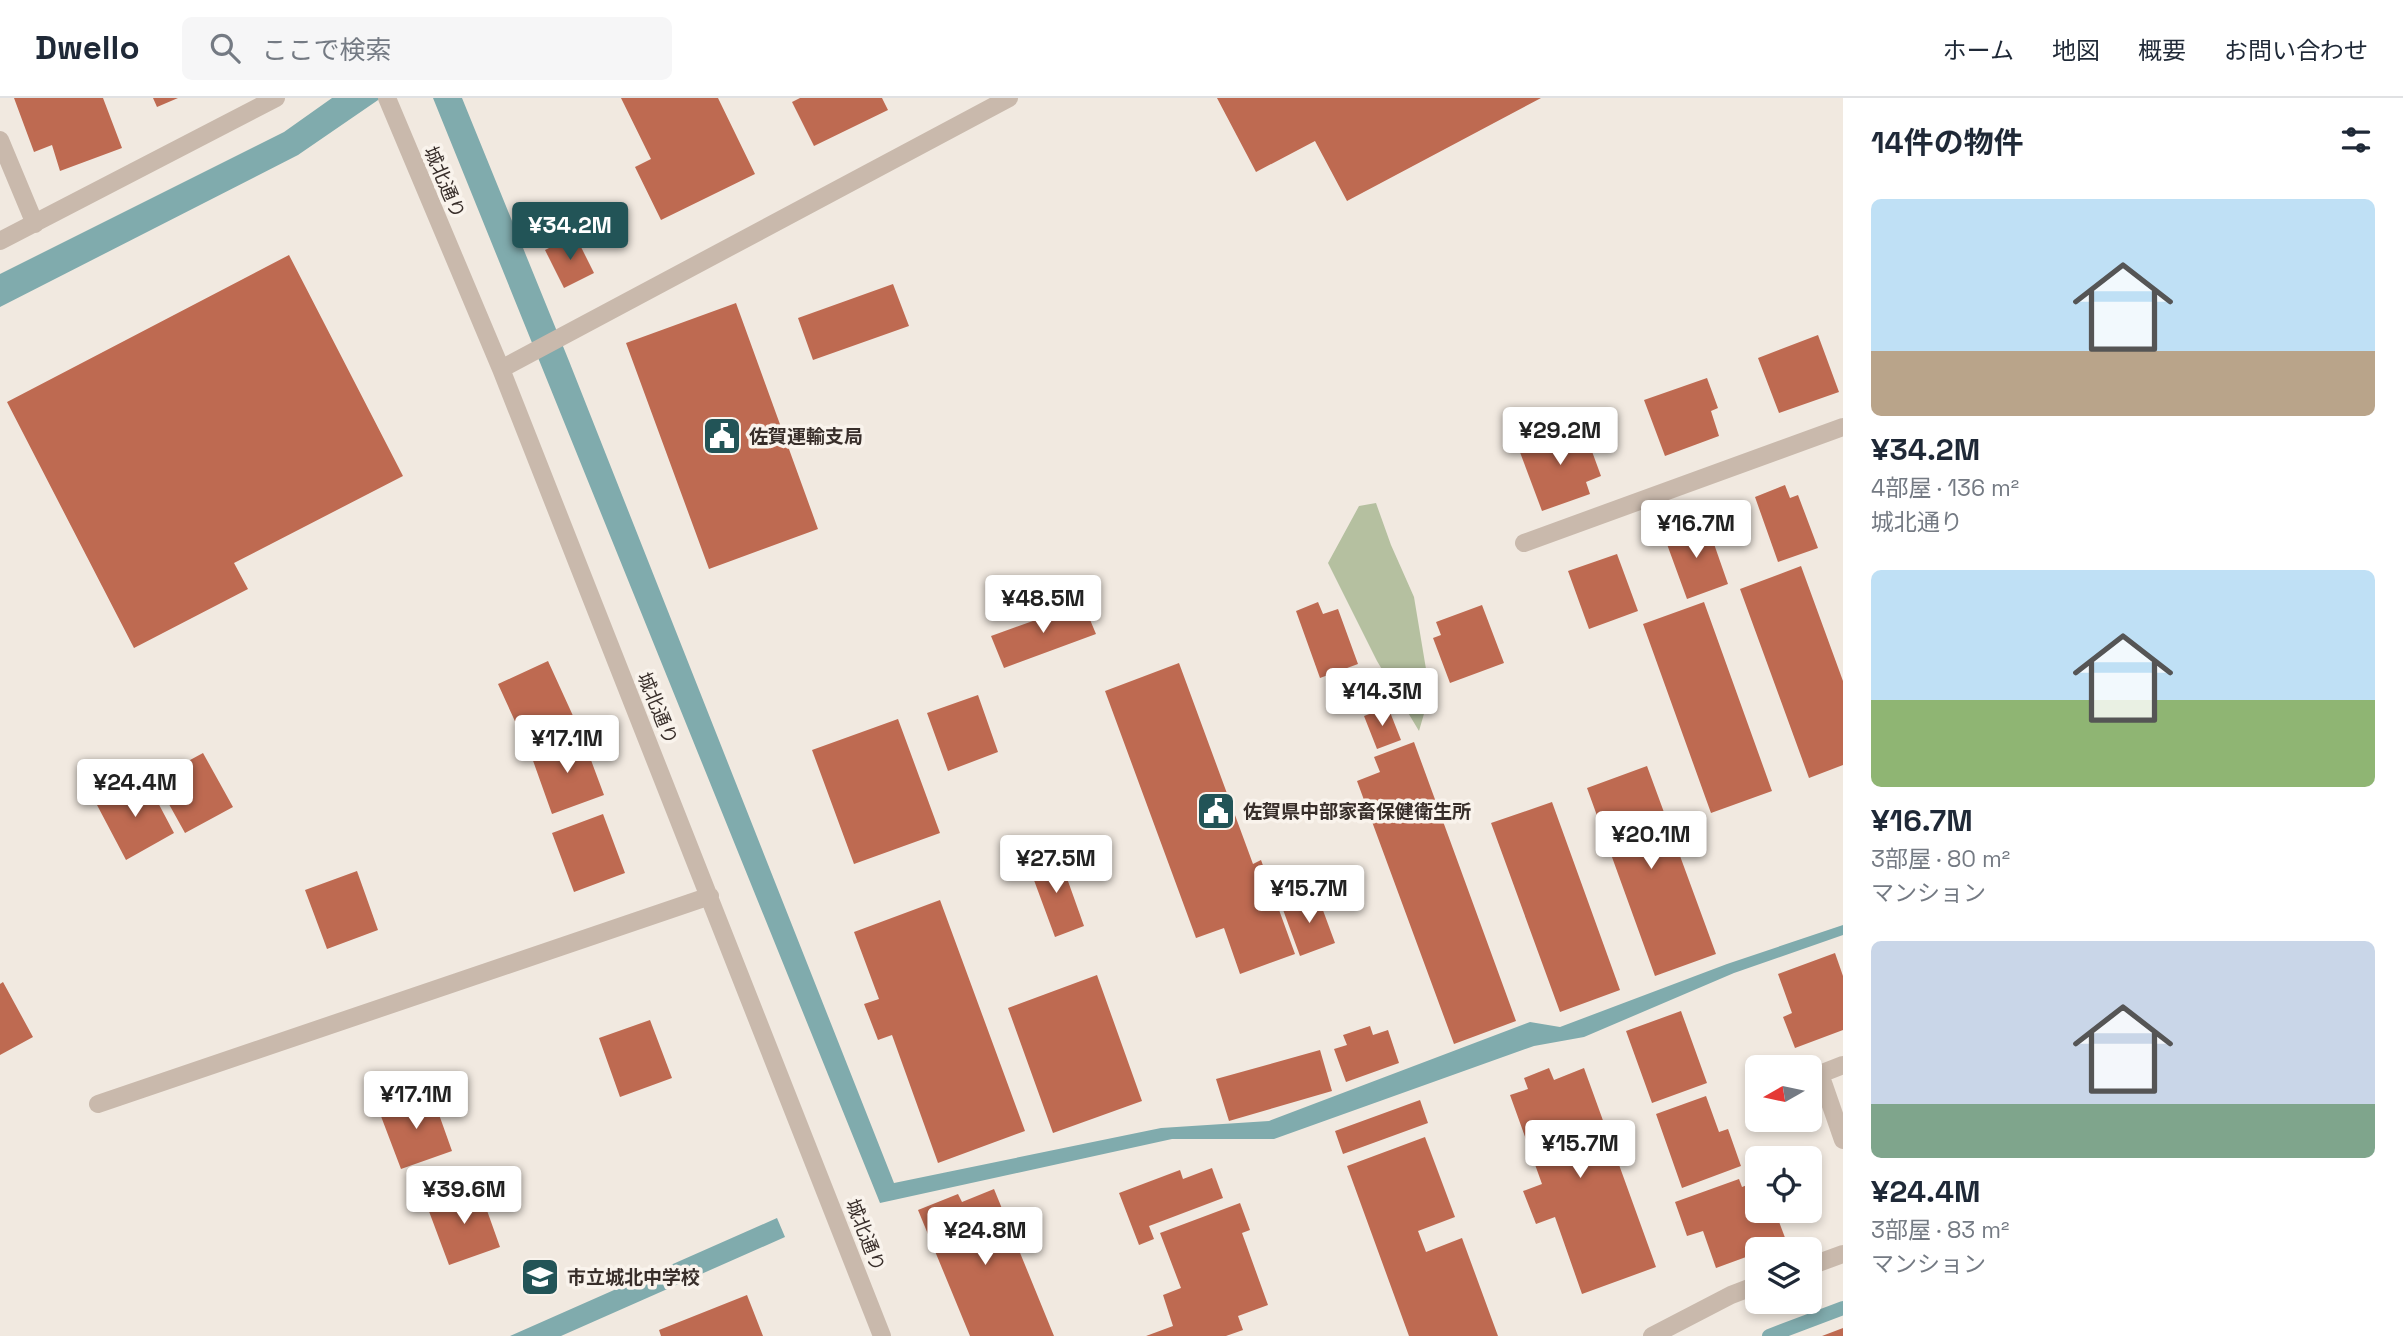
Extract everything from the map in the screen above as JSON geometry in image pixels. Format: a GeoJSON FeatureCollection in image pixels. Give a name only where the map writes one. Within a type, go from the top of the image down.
{"type":"FeatureCollection","features":[{"type":"Feature","properties":{"kind":"street"},"geometry":{"type":"LineString","coordinates":[[0,241],[276,98]]}},
{"type":"Feature","properties":{"kind":"street"},"geometry":{"type":"LineString","coordinates":[[501,369],[1009,98]]}},
{"type":"Feature","properties":{"kind":"street","name":"城北通り"},"geometry":{"type":"LineString","coordinates":[[389,102],[501,369],[882,1336]]}},
{"type":"Feature","properties":{"kind":"street"},"geometry":{"type":"LineString","coordinates":[[0,140],[34,224]]}},
{"type":"Feature","properties":{"kind":"street"},"geometry":{"type":"LineString","coordinates":[[1524,543],[1843,428]]}},
{"type":"Feature","properties":{"kind":"street"},"geometry":{"type":"LineString","coordinates":[[98,1104],[710,896]]}},
{"type":"Feature","properties":{"kind":"street"},"geometry":{"type":"LineString","coordinates":[[1843,1065],[1819,1074],[1843,1140]]}},
{"type":"Feature","properties":{"kind":"street"},"geometry":{"type":"LineString","coordinates":[[1822,1262],[1843,1254]]}},
{"type":"Feature","properties":{"kind":"street"},"geometry":{"type":"LineString","coordinates":[[1652,1336],[1745,1290]]}},
{"type":"Feature","properties":{"kind":"green space"},"geometry":{"type":"Polygon","coordinates":[[[1376,503],[1414,597],[1430,693],[1419,731],[1377,661],[1328,563],[1359,506],[1376,503]]]}},
{"type":"Feature","properties":{"kind":"water"},"geometry":{"type":"Polygon","coordinates":[[[332,98],[381,98],[298,155],[0,307],[0,274],[284,132],[332,98]]]}},
{"type":"Feature","properties":{"kind":"water"},"geometry":{"type":"Polygon","coordinates":[[[433,98],[462,98],[569,361],[894,1183],[1161,1128],[1269,1121],[1530,1022],[1560,1027],[1727,964],[1843,925],[1843,935],[1734,973],[1584,1037],[1534,1046],[1274,1139],[1172,1139],[880,1203],[433,98]]]}},
{"type":"Feature","properties":{"kind":"water"},"geometry":{"type":"Polygon","coordinates":[[[777,1218],[785,1237],[561,1336],[510,1336],[777,1218]]]}},
{"type":"Feature","properties":{"kind":"building"},"geometry":{"type":"Polygon","coordinates":[[[14,98],[103,98],[122,148],[60,171],[52,145],[34,152],[14,98]]]}},
{"type":"Feature","properties":{"kind":"building"},"geometry":{"type":"Polygon","coordinates":[[[153,98],[178,98],[157,107],[153,98]]]}},
{"type":"Feature","properties":{"kind":"building"},"geometry":{"type":"Polygon","coordinates":[[[621,98],[718,98],[755,174],[661,220],[635,167],[651,159],[621,98]]]}},
{"type":"Feature","properties":{"kind":"building"},"geometry":{"type":"Polygon","coordinates":[[[800,98],[882,98],[888,110],[814,146],[792,102],[800,98]]]}},
{"type":"Feature","properties":{"kind":"building"},"geometry":{"type":"Polygon","coordinates":[[[1217,98],[1541,98],[1347,201],[1315,141],[1256,172],[1217,98]]]}},
{"type":"Feature","properties":{"kind":"building"},"geometry":{"type":"Polygon","coordinates":[[[575,235],[594,273],[564,288],[545,250],[575,235]]]}},
{"type":"Feature","properties":{"kind":"building"},"geometry":{"type":"Polygon","coordinates":[[[289,255],[403,476],[234,563],[248,589],[134,648],[7,402],[289,255]]]}},
{"type":"Feature","properties":{"kind":"building"},"geometry":{"type":"Polygon","coordinates":[[[893,284],[909,326],[813,360],[798,318],[893,284]]]}},
{"type":"Feature","properties":{"kind":"building"},"geometry":{"type":"Polygon","coordinates":[[[736,303],[818,529],[709,569],[626,343],[736,303]]]}},
{"type":"Feature","properties":{"kind":"building"},"geometry":{"type":"Polygon","coordinates":[[[1818,335],[1839,392],[1779,413],[1758,358],[1818,335]]]}},
{"type":"Feature","properties":{"kind":"building"},"geometry":{"type":"Polygon","coordinates":[[[1707,378],[1718,408],[1711,411],[1719,436],[1665,456],[1644,400],[1707,378]]]}},
{"type":"Feature","properties":{"kind":"building"},"geometry":{"type":"Polygon","coordinates":[[[1582,424],[1601,476],[1586,482],[1590,494],[1542,511],[1518,447],[1582,424]]]}},
{"type":"Feature","properties":{"kind":"building"},"geometry":{"type":"Polygon","coordinates":[[[1785,485],[1790,498],[1798,495],[1818,548],[1778,562],[1755,497],[1785,485]]]}},
{"type":"Feature","properties":{"kind":"building"},"geometry":{"type":"Polygon","coordinates":[[[1706,521],[1728,584],[1687,599],[1664,536],[1706,521]]]}},
{"type":"Feature","properties":{"kind":"building"},"geometry":{"type":"Polygon","coordinates":[[[1617,554],[1638,611],[1589,629],[1568,571],[1617,554]]]}},
{"type":"Feature","properties":{"kind":"building"},"geometry":{"type":"Polygon","coordinates":[[[1801,566],[1843,681],[1843,765],[1809,778],[1740,589],[1801,566]]]}},
{"type":"Feature","properties":{"kind":"building"},"geometry":{"type":"Polygon","coordinates":[[[1318,602],[1323,614],[1338,609],[1358,664],[1320,678],[1296,611],[1318,602]]]}},
{"type":"Feature","properties":{"kind":"building"},"geometry":{"type":"Polygon","coordinates":[[[1704,602],[1772,791],[1711,813],[1643,624],[1704,602]]]}},
{"type":"Feature","properties":{"kind":"building"},"geometry":{"type":"Polygon","coordinates":[[[1083,603],[1096,634],[1004,668],[991,636],[1083,603]]]}},
{"type":"Feature","properties":{"kind":"building"},"geometry":{"type":"Polygon","coordinates":[[[1482,605],[1504,663],[1450,683],[1433,638],[1441,635],[1436,622],[1482,605]]]}},
{"type":"Feature","properties":{"kind":"building"},"geometry":{"type":"Polygon","coordinates":[[[548,661],[574,718],[524,741],[498,684],[548,661]]]}},
{"type":"Feature","properties":{"kind":"building"},"geometry":{"type":"Polygon","coordinates":[[[1179,663],[1253,864],[1261,860],[1295,954],[1240,974],[1224,928],[1196,938],[1105,691],[1179,663]]]}},
{"type":"Feature","properties":{"kind":"building"},"geometry":{"type":"Polygon","coordinates":[[[978,695],[998,752],[948,771],[927,713],[978,695]]]}},
{"type":"Feature","properties":{"kind":"building"},"geometry":{"type":"Polygon","coordinates":[[[1388,707],[1401,740],[1377,749],[1364,716],[1388,707]]]}},
{"type":"Feature","properties":{"kind":"building"},"geometry":{"type":"Polygon","coordinates":[[[898,719],[940,833],[854,864],[812,750],[898,719]]]}},
{"type":"Feature","properties":{"kind":"building"},"geometry":{"type":"Polygon","coordinates":[[[582,736],[604,795],[552,814],[531,755],[582,736]]]}},
{"type":"Feature","properties":{"kind":"building"},"geometry":{"type":"Polygon","coordinates":[[[1414,742],[1516,1021],[1454,1044],[1357,781],[1380,772],[1374,757],[1414,742]]]}},
{"type":"Feature","properties":{"kind":"building"},"geometry":{"type":"Polygon","coordinates":[[[203,753],[233,807],[185,833],[155,779],[203,753]]]}},
{"type":"Feature","properties":{"kind":"building"},"geometry":{"type":"Polygon","coordinates":[[[1647,766],[1716,954],[1655,976],[1587,788],[1647,766]]]}},
{"type":"Feature","properties":{"kind":"building"},"geometry":{"type":"Polygon","coordinates":[[[145,778],[174,833],[126,860],[97,805],[145,778]]]}},
{"type":"Feature","properties":{"kind":"building"},"geometry":{"type":"Polygon","coordinates":[[[1552,802],[1620,990],[1560,1012],[1491,823],[1552,802]]]}},
{"type":"Feature","properties":{"kind":"building"},"geometry":{"type":"Polygon","coordinates":[[[603,814],[625,873],[574,892],[552,833],[603,814]]]}},
{"type":"Feature","properties":{"kind":"building"},"geometry":{"type":"Polygon","coordinates":[[[1058,853],[1084,926],[1055,937],[1028,864],[1058,853]]]}},
{"type":"Feature","properties":{"kind":"building"},"geometry":{"type":"Polygon","coordinates":[[[357,871],[378,930],[327,949],[305,890],[357,871]]]}},
{"type":"Feature","properties":{"kind":"building"},"geometry":{"type":"Polygon","coordinates":[[[1317,894],[1335,943],[1300,956],[1282,907],[1317,894]]]}},
{"type":"Feature","properties":{"kind":"building"},"geometry":{"type":"Polygon","coordinates":[[[940,900],[1025,1131],[938,1163],[892,1035],[878,1040],[864,1004],[879,999],[854,932],[940,900]]]}},
{"type":"Feature","properties":{"kind":"building"},"geometry":{"type":"Polygon","coordinates":[[[1835,953],[1843,976],[1843,1030],[1795,1048],[1783,1017],[1792,1013],[1778,974],[1835,953]]]}},
{"type":"Feature","properties":{"kind":"building"},"geometry":{"type":"Polygon","coordinates":[[[1097,975],[1142,1101],[1053,1133],[1008,1008],[1097,975]]]}},
{"type":"Feature","properties":{"kind":"building"},"geometry":{"type":"Polygon","coordinates":[[[3,982],[33,1037],[0,1055],[0,984],[3,982]]]}},
{"type":"Feature","properties":{"kind":"building"},"geometry":{"type":"Polygon","coordinates":[[[1681,1011],[1707,1083],[1652,1103],[1626,1031],[1681,1011]]]}},
{"type":"Feature","properties":{"kind":"building"},"geometry":{"type":"Polygon","coordinates":[[[650,1020],[672,1078],[620,1097],[599,1038],[650,1020]]]}},
{"type":"Feature","properties":{"kind":"building"},"geometry":{"type":"Polygon","coordinates":[[[1370,1026],[1373,1035],[1388,1030],[1399,1063],[1346,1082],[1334,1049],[1347,1045],[1343,1035],[1370,1026]]]}},
{"type":"Feature","properties":{"kind":"building"},"geometry":{"type":"Polygon","coordinates":[[[1320,1050],[1332,1091],[1229,1121],[1216,1079],[1320,1050]]]}},
{"type":"Feature","properties":{"kind":"building"},"geometry":{"type":"Polygon","coordinates":[[[1549,1068],[1554,1080],[1584,1068],[1656,1267],[1582,1294],[1555,1217],[1536,1224],[1523,1191],[1542,1184],[1510,1095],[1528,1089],[1524,1078],[1549,1068]]]}},
{"type":"Feature","properties":{"kind":"building"},"geometry":{"type":"Polygon","coordinates":[[[431,1092],[452,1151],[401,1169],[379,1111],[431,1092]]]}},
{"type":"Feature","properties":{"kind":"building"},"geometry":{"type":"Polygon","coordinates":[[[1706,1096],[1719,1132],[1728,1129],[1741,1166],[1682,1188],[1656,1114],[1706,1096]]]}},
{"type":"Feature","properties":{"kind":"building"},"geometry":{"type":"Polygon","coordinates":[[[1420,1100],[1428,1123],[1343,1154],[1335,1131],[1420,1100]]]}},
{"type":"Feature","properties":{"kind":"building"},"geometry":{"type":"Polygon","coordinates":[[[1425,1137],[1455,1217],[1418,1231],[1426,1252],[1462,1238],[1498,1336],[1409,1336],[1347,1166],[1425,1137]]]}},
{"type":"Feature","properties":{"kind":"building"},"geometry":{"type":"Polygon","coordinates":[[[1212,1168],[1223,1198],[1149,1226],[1154,1239],[1139,1245],[1119,1193],[1180,1170],[1183,1179],[1212,1168]]]}},
{"type":"Feature","properties":{"kind":"building"},"geometry":{"type":"Polygon","coordinates":[[[1739,1179],[1742,1187],[1745,1186],[1745,1223],[1780,1223],[1785,1237],[1745,1237],[1745,1257],[1716,1268],[1703,1231],[1687,1236],[1675,1202],[1739,1179]]]}},
{"type":"Feature","properties":{"kind":"building"},"geometry":{"type":"Polygon","coordinates":[[[479,1188],[500,1247],[449,1265],[427,1206],[479,1188]]]}},
{"type":"Feature","properties":{"kind":"building"},"geometry":{"type":"Polygon","coordinates":[[[994,1189],[1054,1336],[970,1336],[918,1210],[958,1194],[962,1202],[994,1189]]]}},
{"type":"Feature","properties":{"kind":"building"},"geometry":{"type":"Polygon","coordinates":[[[1240,1203],[1250,1230],[1242,1233],[1268,1305],[1238,1316],[1243,1330],[1226,1336],[1146,1336],[1173,1326],[1163,1295],[1181,1288],[1160,1233],[1240,1203]]]}},
{"type":"Feature","properties":{"kind":"building"},"geometry":{"type":"Polygon","coordinates":[[[747,1295],[763,1336],[661,1336],[659,1330],[747,1295]]]}},
{"type":"Feature","properties":{"kind":"building"},"geometry":{"type":"Polygon","coordinates":[[[1843,1328],[1843,1336],[1822,1336],[1843,1328]]]}},
{"type":"Feature","properties":{"kind":"waterway"},"geometry":{"type":"LineString","coordinates":[[1769,1336],[1843,1308]]}},
{"type":"Feature","properties":{"kind":"place","name":"佐賀運輸支局"},"geometry":{"type":"Point","coordinates":[722,436]}},
{"type":"Feature","properties":{"kind":"place","name":"佐賀県中部家畜保健衛生所"},"geometry":{"type":"Point","coordinates":[1216,811]}},
{"type":"Feature","properties":{"kind":"place","name":"市立城北中学校"},"geometry":{"type":"Point","coordinates":[540,1277]}}]}
